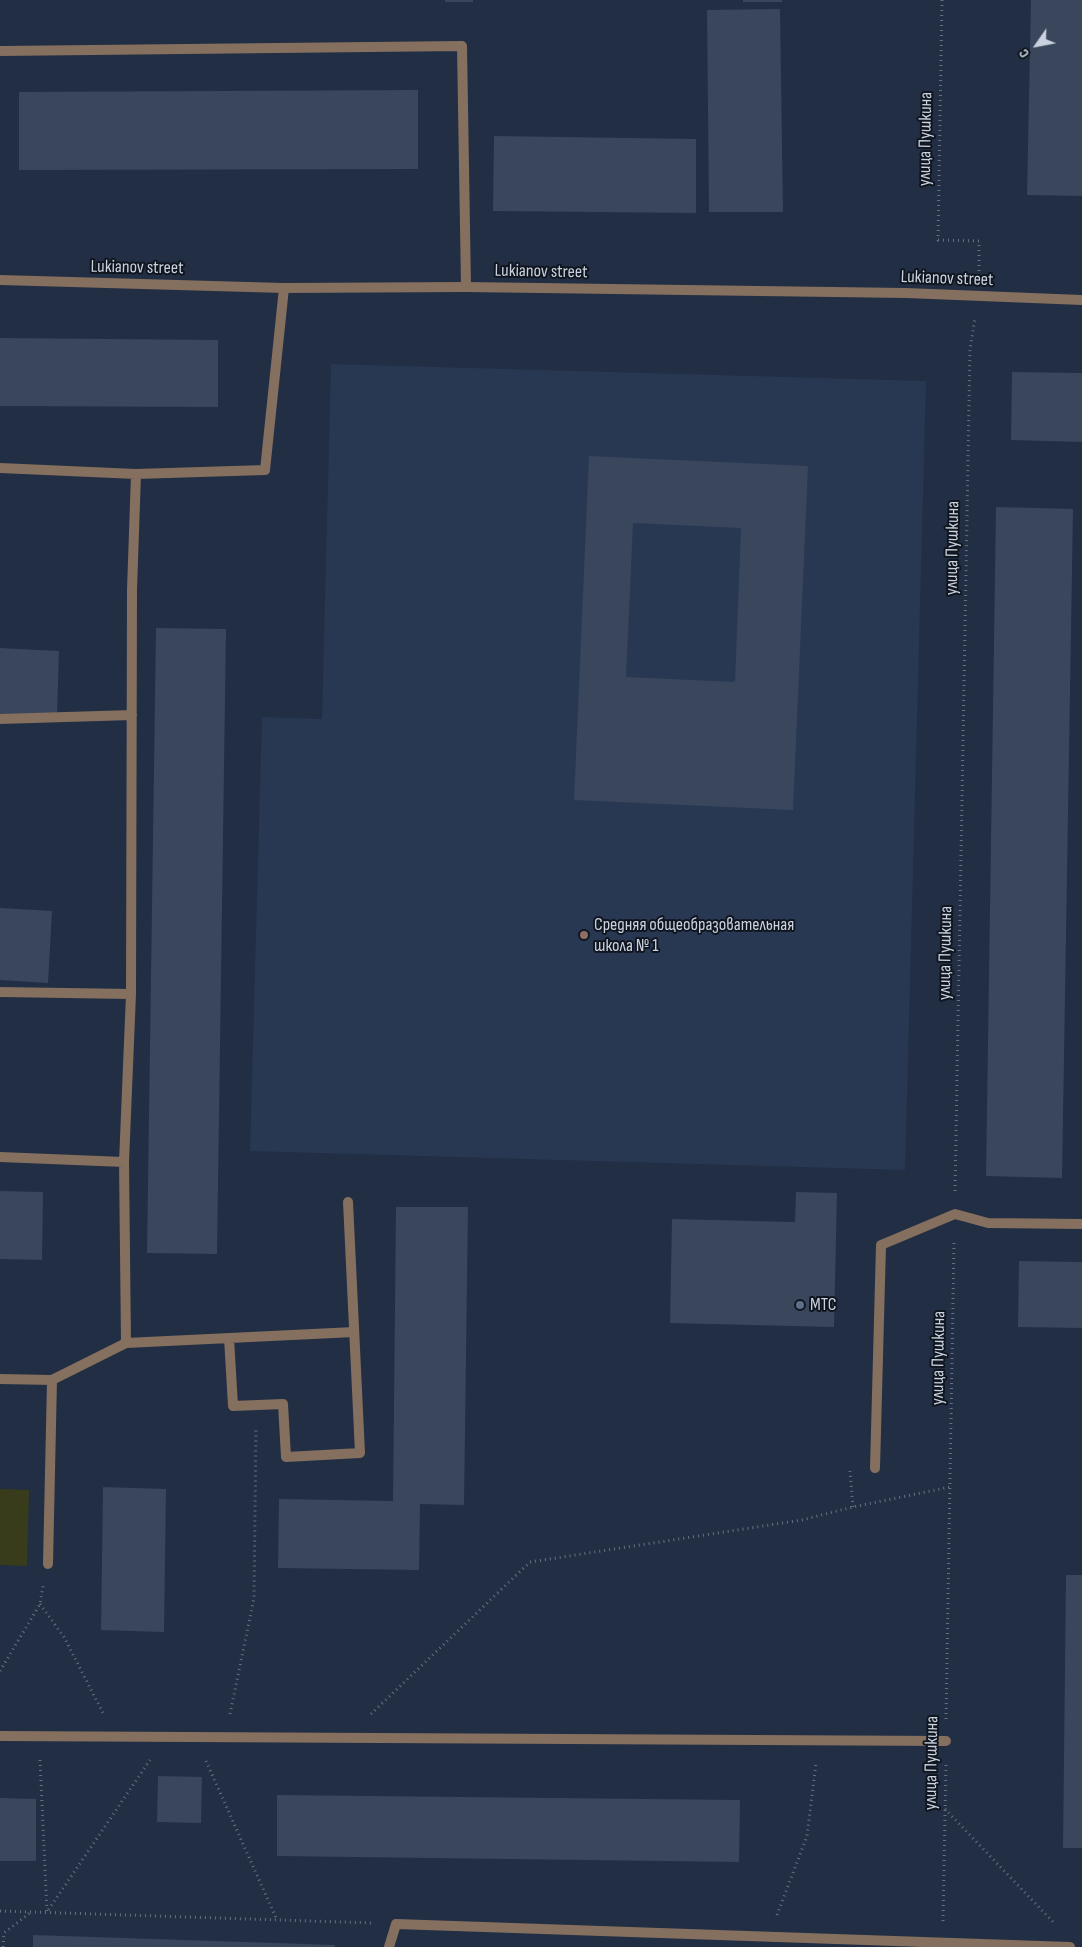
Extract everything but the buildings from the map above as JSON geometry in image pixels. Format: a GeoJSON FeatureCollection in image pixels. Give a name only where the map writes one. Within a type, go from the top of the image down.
{"type":"FeatureCollection","features":[{"type":"Feature","properties":{"kind":"street"},"geometry":{"type":"LineString","coordinates":[[0,51],[462,46],[466,287]]}},
{"type":"Feature","properties":{"kind":"street","name":"Lukianov street"},"geometry":{"type":"LineString","coordinates":[[0,280],[284,288],[466,287],[978,295],[1082,300]]}},
{"type":"Feature","properties":{"kind":"street"},"geometry":{"type":"LineString","coordinates":[[0,468],[136,474],[265,470],[284,288]]}},
{"type":"Feature","properties":{"kind":"street"},"geometry":{"type":"LineString","coordinates":[[126,1343],[124,1162],[131,994],[132,590],[136,474]]}},
{"type":"Feature","properties":{"kind":"street"},"geometry":{"type":"LineString","coordinates":[[0,718],[132,715]]}},
{"type":"Feature","properties":{"kind":"street"},"geometry":{"type":"LineString","coordinates":[[0,992],[131,994]]}},
{"type":"Feature","properties":{"kind":"street"},"geometry":{"type":"LineString","coordinates":[[0,1157],[124,1162]]}},
{"type":"Feature","properties":{"kind":"street"},"geometry":{"type":"LineString","coordinates":[[229,1338],[233,1406],[283,1404],[286,1457],[360,1453],[348,1202]]}},
{"type":"Feature","properties":{"kind":"street"},"geometry":{"type":"LineString","coordinates":[[875,1468],[881,1245],[955,1214],[988,1223],[1082,1224]]}},
{"type":"Feature","properties":{"kind":"street"},"geometry":{"type":"LineString","coordinates":[[0,1379],[52,1380],[126,1343],[354,1332]]}},
{"type":"Feature","properties":{"kind":"street"},"geometry":{"type":"LineString","coordinates":[[48,1564],[52,1380]]}},
{"type":"Feature","properties":{"kind":"street"},"geometry":{"type":"LineString","coordinates":[[0,1736],[946,1741]]}},
{"type":"Feature","properties":{"kind":"street"},"geometry":{"type":"LineString","coordinates":[[389,1947],[396,1924],[1070,1947]]}},
{"type":"Feature","properties":{"kind":"path","name":"улица Пушкина"},"geometry":{"type":"LineString","coordinates":[[942,0],[938,240],[979,241],[978,295],[970,349],[942,1943]]}},
{"type":"Feature","properties":{"kind":"path"},"geometry":{"type":"LineString","coordinates":[[225,1737],[254,1598],[256,1405]]}},
{"type":"Feature","properties":{"kind":"path"},"geometry":{"type":"LineString","coordinates":[[347,1738],[530,1562],[802,1520],[950,1488]]}},
{"type":"Feature","properties":{"kind":"path"},"geometry":{"type":"LineString","coordinates":[[0,1671],[40,1604],[48,1564]]}},
{"type":"Feature","properties":{"kind":"path"},"geometry":{"type":"LineString","coordinates":[[40,1604],[64,1637],[115,1736]]}},
{"type":"Feature","properties":{"kind":"path"},"geometry":{"type":"LineString","coordinates":[[39,1736],[47,1912]]}},
{"type":"Feature","properties":{"kind":"path"},"geometry":{"type":"LineString","coordinates":[[47,1912],[165,1736]]}},
{"type":"Feature","properties":{"kind":"path"},"geometry":{"type":"LineString","coordinates":[[195,1737],[278,1920]]}},
{"type":"Feature","properties":{"kind":"path"},"geometry":{"type":"LineString","coordinates":[[769,1937],[807,1836],[818,1740]]}},
{"type":"Feature","properties":{"kind":"path"},"geometry":{"type":"LineString","coordinates":[[945,1809],[1058,1926]]}},
{"type":"Feature","properties":{"kind":"path"},"geometry":{"type":"LineString","coordinates":[[0,1911],[396,1924]]}},
{"type":"Feature","properties":{"kind":"path"},"geometry":{"type":"LineString","coordinates":[[3,1947],[4,1933],[31,1912]]}},
{"type":"Feature","properties":{"kind":"shaded area","name":"Средняя общеобразовательная школа № 1"},"geometry":{"type":"Polygon","coordinates":[[[331,364],[926,381],[905,1170],[250,1151],[262,717],[322,719],[331,364]]]}},
{"type":"Feature","properties":{"kind":"green space"},"geometry":{"type":"Polygon","coordinates":[[[0,1489],[29,1490],[27,1566],[0,1565],[0,1489]]]}},
{"type":"Feature","properties":{"kind":"place","name":"Средняя общеобразовательная школа № 1"},"geometry":{"type":"Point","coordinates":[584,935]}},
{"type":"Feature","properties":{"kind":"place","name":"МТС"},"geometry":{"type":"Point","coordinates":[800,1305]}}]}
